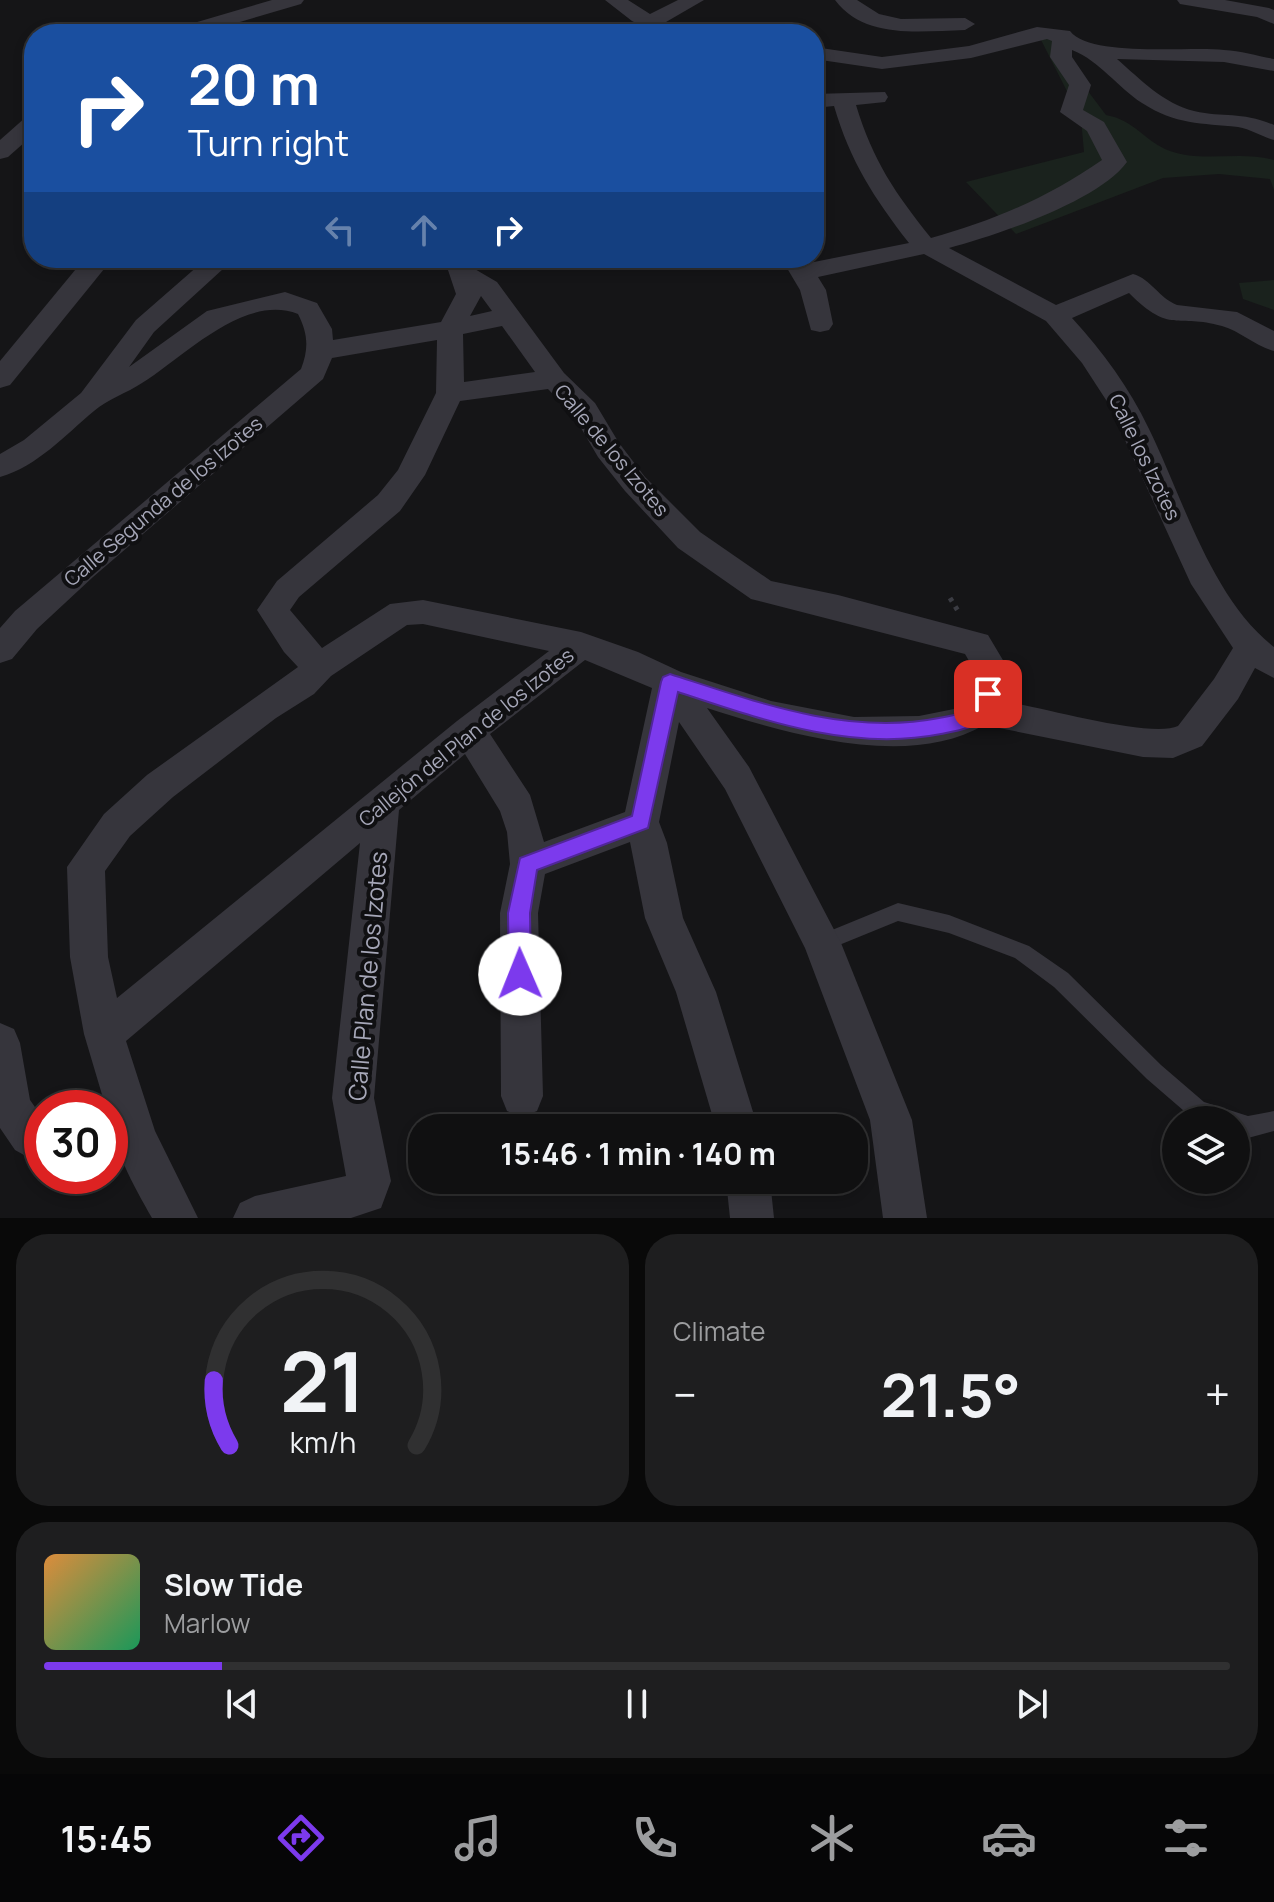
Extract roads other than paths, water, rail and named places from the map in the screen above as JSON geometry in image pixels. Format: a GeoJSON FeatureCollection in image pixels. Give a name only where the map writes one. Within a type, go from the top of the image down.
{"type":"FeatureCollection","features":[{"type":"Feature","properties":{"kind":"street"},"geometry":{"type":"LineString","coordinates":[[615,0],[653,24]]}},
{"type":"Feature","properties":{"kind":"street"},"geometry":{"type":"LineString","coordinates":[[636,24],[694,0]]}},
{"type":"Feature","properties":{"kind":"street"},"geometry":{"type":"LineString","coordinates":[[845,0],[862,16],[880,23],[965,24]]}},
{"type":"Feature","properties":{"kind":"street"},"geometry":{"type":"LineString","coordinates":[[1187,0],[1270,13]]}},
{"type":"Feature","properties":{"kind":"street"},"geometry":{"type":"LineString","coordinates":[[212,24],[289,2]]}},
{"type":"Feature","properties":{"kind":"street"},"geometry":{"type":"LineString","coordinates":[[254,24],[289,2]]}},
{"type":"Feature","properties":{"kind":"street"},"geometry":{"type":"LineString","coordinates":[[824,55],[882,63],[1005,44],[1037,33],[1063,35],[1096,52],[1149,98],[1176,112],[1192,118],[1246,121],[1274,133]]}},
{"type":"Feature","properties":{"kind":"street"},"geometry":{"type":"LineString","coordinates":[[824,261],[929,247],[1020,219],[1066,196],[1115,162],[1096,127],[1071,112],[1080,85],[1061,57],[1063,35]]}},
{"type":"Feature","properties":{"kind":"street"},"geometry":{"type":"LineString","coordinates":[[1096,52],[1224,56],[1274,65]]}},
{"type":"Feature","properties":{"kind":"street"},"geometry":{"type":"LineString","coordinates":[[824,100],[880,101],[853,61]]}},
{"type":"Feature","properties":{"kind":"street","name":"Calle los Izotes"},"geometry":{"type":"LineString","coordinates":[[843,98],[857,146],[887,199],[929,247],[1055,315],[1121,401],[1191,553],[1262,657]]}},
{"type":"Feature","properties":{"kind":"street"},"geometry":{"type":"LineString","coordinates":[[3,149],[24,131]]}},
{"type":"Feature","properties":{"kind":"street"},"geometry":{"type":"LineString","coordinates":[[3,149],[24,152]]}},
{"type":"Feature","properties":{"kind":"street"},"geometry":{"type":"LineString","coordinates":[[0,379],[89,268]]}},
{"type":"Feature","properties":{"kind":"street"},"geometry":{"type":"LineString","coordinates":[[88,401],[145,326],[211,268]]}},
{"type":"Feature","properties":{"kind":"street"},"geometry":{"type":"LineString","coordinates":[[319,667],[296,643],[273,610],[278,599],[389,503],[410,475],[450,393],[450,329],[469,294],[460,268]]}},
{"type":"Feature","properties":{"kind":"street","name":"Calle de los Izotes"},"geometry":{"type":"LineString","coordinates":[[463,268],[488,288],[554,379],[585,410],[608,450],[635,484],[689,540],[762,591],[838,607],[976,644],[996,677],[980,711]]}},
{"type":"Feature","properties":{"kind":"street"},"geometry":{"type":"LineString","coordinates":[[800,268],[813,290],[820,324]]}},
{"type":"Feature","properties":{"kind":"street"},"geometry":{"type":"LineString","coordinates":[[1055,315],[1133,282],[1158,307],[1172,313],[1228,318],[1274,342]]}},
{"type":"Feature","properties":{"kind":"street"},"geometry":{"type":"LineString","coordinates":[[145,326],[216,317],[285,300],[297,302],[308,309],[319,329],[321,351],[508,316]]}},
{"type":"Feature","properties":{"kind":"street"},"geometry":{"type":"LineString","coordinates":[[0,467],[34,447],[88,401],[134,376],[216,317]]}},
{"type":"Feature","properties":{"kind":"street","name":"Calle Segunda de los Izotes"},"geometry":{"type":"LineString","coordinates":[[0,650],[26,620],[82,569],[313,373],[321,351]]}},
{"type":"Feature","properties":{"kind":"street"},"geometry":{"type":"LineString","coordinates":[[450,393],[554,379]]}},
{"type":"Feature","properties":{"kind":"street"},"geometry":{"type":"LineString","coordinates":[[114,1090],[89,957],[86,867],[117,825],[160,786],[264,708],[302,685],[319,667],[401,613],[423,612],[581,645]]}},
{"type":"Feature","properties":{"kind":"street","name":"Callejón del Plan de los Izotes"},"geometry":{"type":"LineString","coordinates":[[104,1034],[469,731],[581,645],[626,661],[670,682],[771,715],[854,731],[919,730],[961,722],[980,711]]}},
{"type":"Feature","properties":{"kind":"street"},"geometry":{"type":"LineString","coordinates":[[980,711],[1143,743],[1173,744],[1190,736],[1226,689],[1262,657]]}},
{"type":"Feature","properties":{"kind":"street"},"geometry":{"type":"LineString","coordinates":[[670,682],[641,822],[649,843],[664,918],[696,992],[733,1114]]}},
{"type":"Feature","properties":{"kind":"street"},"geometry":{"type":"LineString","coordinates":[[670,682],[737,778],[822,943],[891,1120],[905,1218]]}},
{"type":"Feature","properties":{"kind":"street"},"geometry":{"type":"LineString","coordinates":[[469,731],[517,806],[525,832],[528,864],[519,913],[522,1096]]}},
{"type":"Feature","properties":{"kind":"street","name":"Calle Plan de los Izotes"},"geometry":{"type":"LineString","coordinates":[[356,1203],[369,1181],[353,1098],[382,805]]}},
{"type":"Feature","properties":{"kind":"street"},"geometry":{"type":"LineString","coordinates":[[528,864],[641,822]]}},
{"type":"Feature","properties":{"kind":"street"},"geometry":{"type":"LineString","coordinates":[[0,1043],[8,1104],[24,1128]]}},
{"type":"Feature","properties":{"kind":"street"},"geometry":{"type":"LineString","coordinates":[[128,1144],[151,1173],[176,1218]]}},
{"type":"Feature","properties":{"kind":"street"},"geometry":{"type":"LineString","coordinates":[[749,1194],[752,1218]]}},
{"type":"Feature","properties":{"kind":"street"},"geometry":{"type":"LineString","coordinates":[[255,1218],[356,1203]]}},
{"type":"Feature","properties":{"kind":"lane"},"geometry":{"type":"LineString","coordinates":[[822,943],[898,912],[949,924],[1022,952],[1061,980],[1154,1072],[1193,1106]]}},
{"type":"Feature","properties":{"kind":"lane"},"geometry":{"type":"LineString","coordinates":[[1250,1127],[1274,1121]]}}]}
